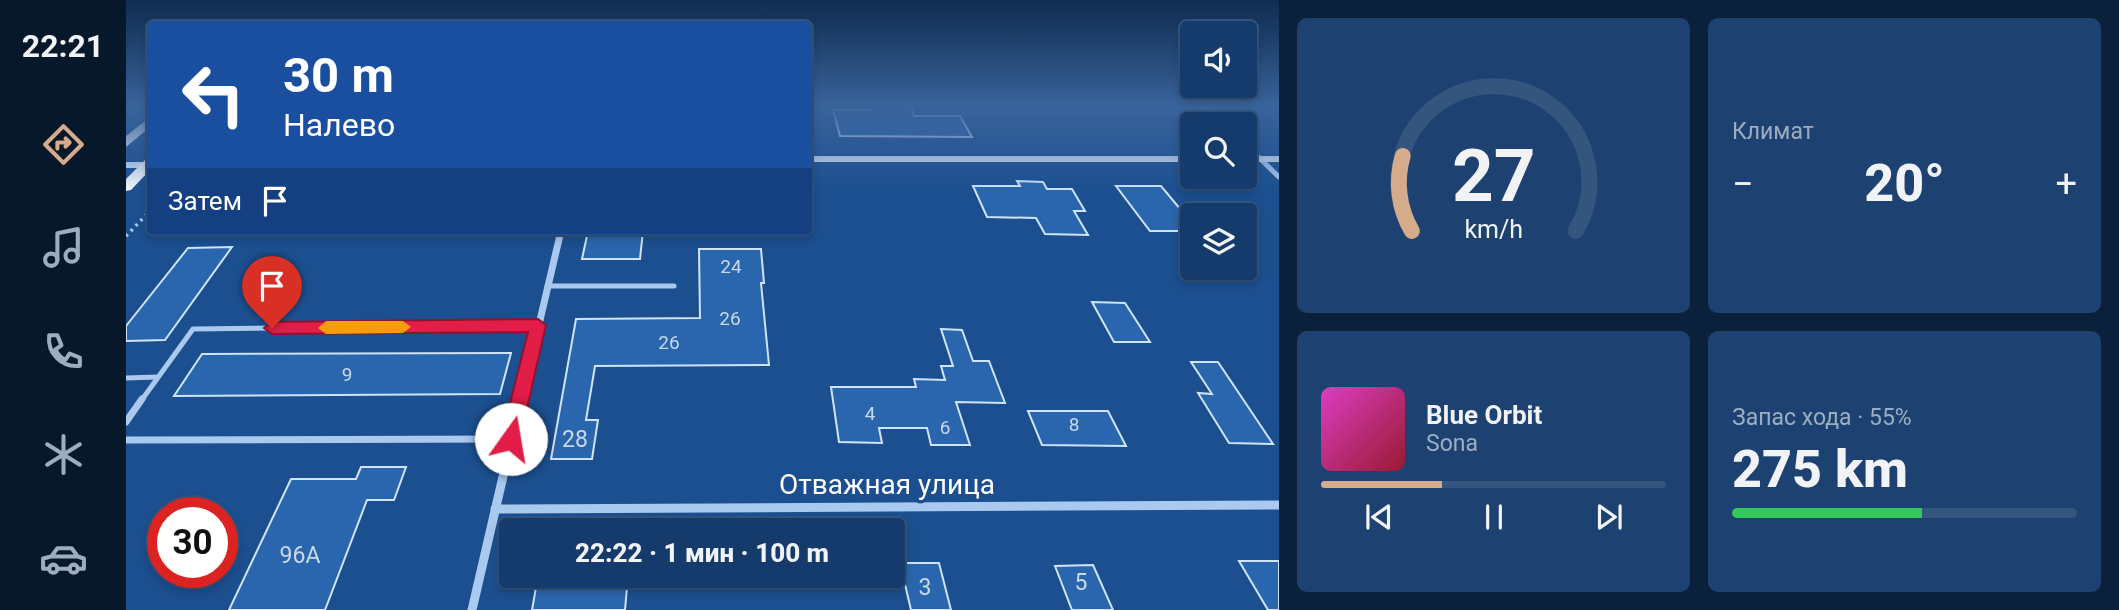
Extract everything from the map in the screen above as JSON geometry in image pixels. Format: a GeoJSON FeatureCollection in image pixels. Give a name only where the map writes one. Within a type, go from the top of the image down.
{"type":"FeatureCollection","features":[{"type":"Feature","properties":{"kind":"main road"},"geometry":{"type":"LineString","coordinates":[[126,187],[147,167]]}},
{"type":"Feature","properties":{"kind":"street"},"geometry":{"type":"LineString","coordinates":[[1257,156],[1279,177]]}},
{"type":"Feature","properties":{"kind":"street"},"geometry":{"type":"LineString","coordinates":[[812,159],[1180,159]]}},
{"type":"Feature","properties":{"kind":"street"},"geometry":{"type":"LineString","coordinates":[[1260,159],[1279,159]]}},
{"type":"Feature","properties":{"kind":"street"},"geometry":{"type":"LineString","coordinates":[[126,165],[147,164]]}},
{"type":"Feature","properties":{"kind":"street"},"geometry":{"type":"LineString","coordinates":[[472,610],[560,235]]}},
{"type":"Feature","properties":{"kind":"street","name":"Отважная улица"},"geometry":{"type":"LineString","coordinates":[[495,509],[1279,505]]}},
{"type":"Feature","properties":{"kind":"lane"},"geometry":{"type":"LineString","coordinates":[[547,286],[674,286]]}},
{"type":"Feature","properties":{"kind":"lane"},"geometry":{"type":"LineString","coordinates":[[126,422],[193,329],[538,325]]}},
{"type":"Feature","properties":{"kind":"lane"},"geometry":{"type":"LineString","coordinates":[[126,378],[158,377]]}},
{"type":"Feature","properties":{"kind":"lane"},"geometry":{"type":"LineString","coordinates":[[126,440],[511,439]]}},
{"type":"Feature","properties":{"kind":"path"},"geometry":{"type":"LineString","coordinates":[[126,236],[147,214]]}},
{"type":"Feature","properties":{"kind":"building"},"geometry":{"type":"Polygon","coordinates":[[[971,134],[972,137],[840,136],[971,134]]]}},
{"type":"Feature","properties":{"kind":"building"},"geometry":{"type":"Polygon","coordinates":[[[1017,181],[1043,182],[1047,189],[1072,189],[1085,211],[1074,211],[1088,235],[1045,234],[1036,218],[987,217],[973,186],[1020,186],[1017,181]]]}},
{"type":"Feature","properties":{"kind":"building"},"geometry":{"type":"Polygon","coordinates":[[[1116,186],[1161,186],[1180,209],[1180,231],[1150,231],[1116,186]]]}},
{"type":"Feature","properties":{"kind":"building"},"geometry":{"type":"Polygon","coordinates":[[[587,235],[643,235],[640,259],[582,259],[587,235]]]}},
{"type":"Feature","properties":{"kind":"building"},"geometry":{"type":"Polygon","coordinates":[[[232,247],[165,340],[126,341],[126,326],[188,248],[232,247]]]}},
{"type":"Feature","properties":{"kind":"building"},"geometry":{"type":"Polygon","coordinates":[[[699,249],[761,249],[764,283],[761,283],[769,365],[595,366],[586,420],[598,420],[592,459],[551,459],[576,319],[700,318],[699,249]]]}},
{"type":"Feature","properties":{"kind":"building"},"geometry":{"type":"Polygon","coordinates":[[[1092,302],[1125,303],[1150,342],[1114,342],[1092,302]]]}},
{"type":"Feature","properties":{"kind":"building"},"geometry":{"type":"Polygon","coordinates":[[[941,329],[962,330],[973,361],[989,361],[1005,403],[956,402],[970,445],[931,445],[927,428],[879,428],[882,443],[839,442],[831,387],[916,387],[914,379],[945,380],[941,366],[953,366],[941,329]]]}},
{"type":"Feature","properties":{"kind":"building"},"geometry":{"type":"Polygon","coordinates":[[[511,353],[500,394],[174,396],[202,354],[511,353]]]}},
{"type":"Feature","properties":{"kind":"building"},"geometry":{"type":"Polygon","coordinates":[[[1191,362],[1218,362],[1273,444],[1229,443],[1198,393],[1212,394],[1191,362]]]}},
{"type":"Feature","properties":{"kind":"building"},"geometry":{"type":"Polygon","coordinates":[[[1028,411],[1108,411],[1126,446],[1042,445],[1028,411]]]}},
{"type":"Feature","properties":{"kind":"building"},"geometry":{"type":"Polygon","coordinates":[[[361,467],[406,467],[394,500],[367,500],[325,610],[229,610],[291,479],[356,479],[361,467]]]}},
{"type":"Feature","properties":{"kind":"building"},"geometry":{"type":"Polygon","coordinates":[[[1239,561],[1279,561],[1279,610],[1268,610],[1239,561]]]}},
{"type":"Feature","properties":{"kind":"building"},"geometry":{"type":"Polygon","coordinates":[[[905,563],[939,563],[951,610],[911,610],[905,584],[905,563]]]}},
{"type":"Feature","properties":{"kind":"building"},"geometry":{"type":"Polygon","coordinates":[[[1093,565],[1113,610],[1072,610],[1055,566],[1093,565]]]}},
{"type":"Feature","properties":{"kind":"building"},"geometry":{"type":"Polygon","coordinates":[[[536,588],[627,588],[625,610],[532,610],[536,588]]]}},
{"type":"Feature","properties":{"kind":"slow traffic"},"geometry":{"type":"LineString","coordinates":[[326,328],[403,327]]}},
{"type":"Feature","properties":{"kind":"route"},"geometry":{"type":"LineString","coordinates":[[272,328],[538,325],[511,439]]}}]}
